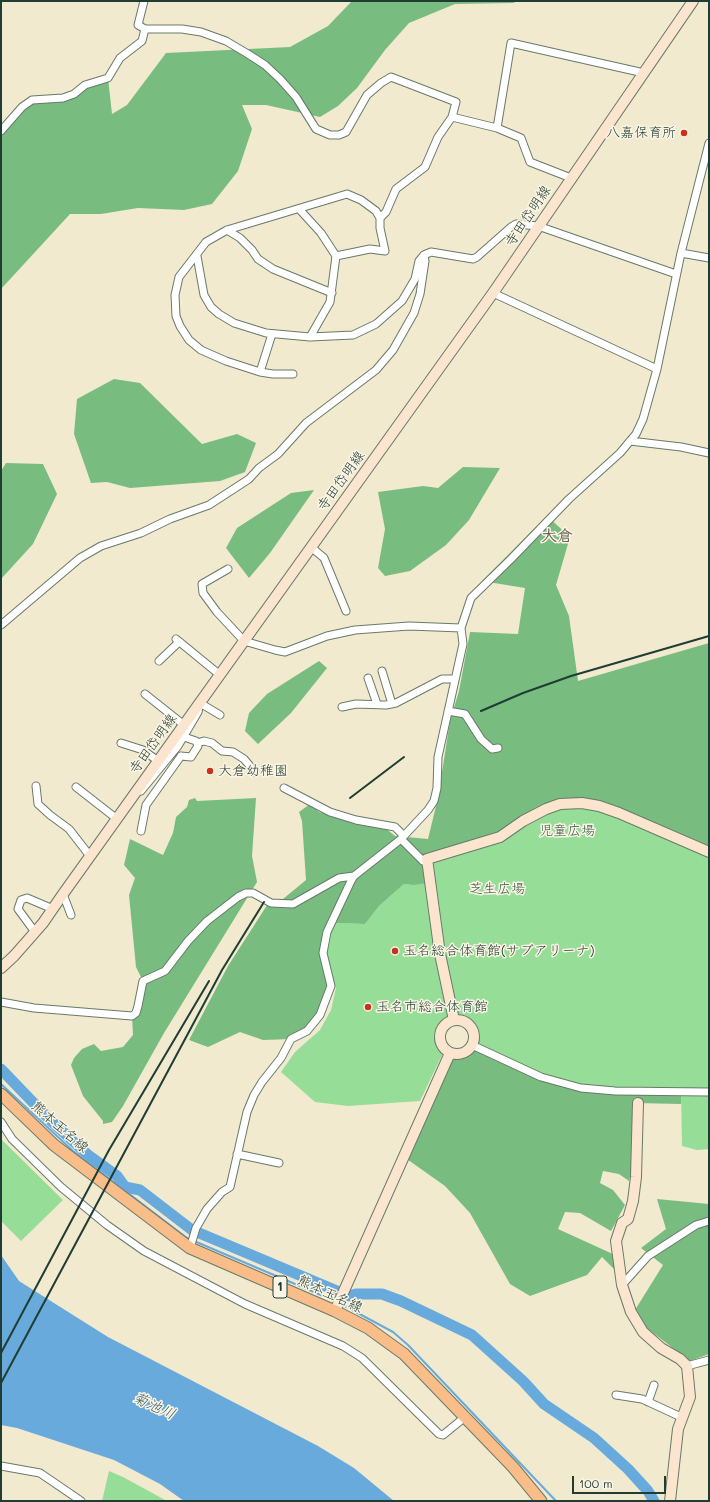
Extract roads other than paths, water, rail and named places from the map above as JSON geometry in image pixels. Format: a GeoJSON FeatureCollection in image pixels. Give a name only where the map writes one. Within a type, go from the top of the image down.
{"type":"FeatureCollection","features":[{"type":"Feature","properties":{"kind":"main road","name":"熊本玉名線"},"geometry":{"type":"LineString","coordinates":[[1,1094],[54,1145],[190,1246],[338,1306],[404,1354],[513,1467],[541,1501]]}},
{"type":"Feature","properties":{"kind":"street"},"geometry":{"type":"LineString","coordinates":[[144,1],[138,24],[145,29],[182,29],[201,32],[226,41],[265,65],[296,97],[316,129],[330,135],[339,135],[346,132],[367,95],[391,77],[456,102],[452,117],[438,136],[425,166],[396,189],[386,212],[380,218]]}},
{"type":"Feature","properties":{"kind":"street","name":"寺田岱明線"},"geometry":{"type":"LineString","coordinates":[[1,968],[14,956],[53,909],[493,293],[692,1]]}},
{"type":"Feature","properties":{"kind":"street"},"geometry":{"type":"LineString","coordinates":[[1,131],[22,107],[32,100],[62,98],[74,94],[85,85],[108,78],[120,58],[142,42],[145,29]]}},
{"type":"Feature","properties":{"kind":"street"},"geometry":{"type":"LineString","coordinates":[[497,128],[511,43],[644,73]]}},
{"type":"Feature","properties":{"kind":"street"},"geometry":{"type":"LineString","coordinates":[[452,117],[497,128],[521,138],[530,162],[571,178]]}},
{"type":"Feature","properties":{"kind":"street"},"geometry":{"type":"LineString","coordinates":[[190,1246],[196,1228],[207,1209],[222,1192],[230,1187],[247,1112],[262,1082],[275,1067],[290,1039],[307,1031],[320,1015],[331,986],[323,953],[326,932],[354,876],[402,838],[428,810],[434,801],[437,788],[438,757],[463,644],[461,628],[470,598],[511,559],[569,499],[620,453],[636,434],[645,414],[657,369],[680,253],[709,143]]}},
{"type":"Feature","properties":{"kind":"street"},"geometry":{"type":"LineString","coordinates":[[293,374],[273,374],[260,372],[226,361],[201,350],[189,340],[180,326],[176,316],[175,295],[183,271],[197,256],[206,242],[227,230],[300,210],[347,194],[361,200],[376,211],[380,218],[380,228],[385,252],[370,249],[336,256]]}},
{"type":"Feature","properties":{"kind":"street"},"geometry":{"type":"LineString","coordinates":[[300,210],[321,233],[336,256],[330,302],[310,337]]}},
{"type":"Feature","properties":{"kind":"street"},"geometry":{"type":"LineString","coordinates":[[197,256],[204,295],[211,306],[234,323],[272,334],[310,337],[353,335],[376,324],[402,301],[415,279],[419,261],[424,255],[431,252],[438,252],[473,259],[478,257],[511,226],[520,224],[538,226],[676,274]]}},
{"type":"Feature","properties":{"kind":"street"},"geometry":{"type":"LineString","coordinates":[[227,230],[240,238],[252,250],[258,259],[273,269],[332,293]]}},
{"type":"Feature","properties":{"kind":"street"},"geometry":{"type":"LineString","coordinates":[[680,253],[709,258]]}},
{"type":"Feature","properties":{"kind":"street"},"geometry":{"type":"LineString","coordinates":[[1,625],[87,554],[101,546],[141,533],[209,505],[249,479],[259,468],[278,454],[306,423],[376,370],[393,350],[414,313],[420,294],[425,261],[424,255]]}},
{"type":"Feature","properties":{"kind":"street"},"geometry":{"type":"LineString","coordinates":[[493,293],[657,369]]}},
{"type":"Feature","properties":{"kind":"street"},"geometry":{"type":"LineString","coordinates":[[260,372],[272,334]]}},
{"type":"Feature","properties":{"kind":"street"},"geometry":{"type":"LineString","coordinates":[[630,441],[681,447],[709,453]]}},
{"type":"Feature","properties":{"kind":"street"},"geometry":{"type":"LineString","coordinates":[[311,547],[324,558],[346,611]]}},
{"type":"Feature","properties":{"kind":"street"},"geometry":{"type":"LineString","coordinates":[[228,569],[202,584],[202,593],[217,612],[244,641],[285,652],[327,636],[355,630],[409,626],[461,628]]}},
{"type":"Feature","properties":{"kind":"street"},"geometry":{"type":"LineString","coordinates":[[159,661],[178,640],[220,675]]}},
{"type":"Feature","properties":{"kind":"street"},"geometry":{"type":"LineString","coordinates":[[382,671],[392,704]]}},
{"type":"Feature","properties":{"kind":"street"},"geometry":{"type":"LineString","coordinates":[[368,678],[377,704]]}},
{"type":"Feature","properties":{"kind":"street"},"geometry":{"type":"LineString","coordinates":[[342,707],[356,704],[392,704],[410,698],[442,679],[455,679]]}},
{"type":"Feature","properties":{"kind":"street"},"geometry":{"type":"LineString","coordinates":[[144,694],[184,725]]}},
{"type":"Feature","properties":{"kind":"street"},"geometry":{"type":"LineString","coordinates":[[132,798],[143,790],[177,748],[198,712],[200,703],[220,715]]}},
{"type":"Feature","properties":{"kind":"street"},"geometry":{"type":"LineString","coordinates":[[448,711],[465,714],[481,739],[492,749],[498,748]]}},
{"type":"Feature","properties":{"kind":"street"},"geometry":{"type":"LineString","coordinates":[[184,737],[196,741],[197,743]]}},
{"type":"Feature","properties":{"kind":"street"},"geometry":{"type":"LineString","coordinates":[[197,743],[204,741],[212,743],[222,751],[233,752],[244,759],[255,772]]}},
{"type":"Feature","properties":{"kind":"street"},"geometry":{"type":"LineString","coordinates":[[122,743],[143,750],[158,761]]}},
{"type":"Feature","properties":{"kind":"street"},"geometry":{"type":"LineString","coordinates":[[181,756],[191,757],[198,746],[197,743]]}},
{"type":"Feature","properties":{"kind":"street"},"geometry":{"type":"LineString","coordinates":[[177,748],[181,756]]}},
{"type":"Feature","properties":{"kind":"street"},"geometry":{"type":"LineString","coordinates":[[140,830],[146,805],[181,756]]}},
{"type":"Feature","properties":{"kind":"street"},"geometry":{"type":"LineString","coordinates":[[36,786],[38,804],[69,829],[90,856]]}},
{"type":"Feature","properties":{"kind":"street"},"geometry":{"type":"LineString","coordinates":[[76,787],[117,819]]}},
{"type":"Feature","properties":{"kind":"street"},"geometry":{"type":"LineString","coordinates":[[284,788],[330,812],[356,820],[395,827],[402,838],[423,860],[500,837],[523,821],[560,804],[582,803],[599,806],[619,813],[709,852]]}},
{"type":"Feature","properties":{"kind":"street"},"geometry":{"type":"LineString","coordinates":[[427,860],[440,954],[454,1020]]}},
{"type":"Feature","properties":{"kind":"street"},"geometry":{"type":"LineString","coordinates":[[1,1002],[34,1008],[132,1016],[136,1013],[143,981],[165,971],[188,941],[207,921],[238,897],[246,893],[253,893],[271,903],[293,904],[339,878],[354,876]]}},
{"type":"Feature","properties":{"kind":"street"},"geometry":{"type":"LineString","coordinates":[[63,894],[71,915]]}},
{"type":"Feature","properties":{"kind":"street"},"geometry":{"type":"LineString","coordinates":[[35,932],[18,909],[21,900],[27,898],[53,909]]}},
{"type":"Feature","properties":{"kind":"street"},"geometry":{"type":"LineString","coordinates":[[454,1020],[465,1022],[472,1030],[474,1040],[472,1046],[462,1054],[450,1053],[442,1046],[440,1035],[444,1026],[454,1020]]}},
{"type":"Feature","properties":{"kind":"street"},"geometry":{"type":"LineString","coordinates":[[472,1046],[540,1077],[582,1088],[615,1091],[709,1092]]}},
{"type":"Feature","properties":{"kind":"street"},"geometry":{"type":"LineString","coordinates":[[338,1306],[450,1053]]}},
{"type":"Feature","properties":{"kind":"street"},"geometry":{"type":"LineString","coordinates":[[638,1103],[636,1177],[633,1201],[628,1219],[622,1223],[616,1241],[622,1284],[631,1312],[643,1332],[661,1348],[680,1359],[687,1366],[690,1397],[681,1417],[670,1501]]}},
{"type":"Feature","properties":{"kind":"street"},"geometry":{"type":"LineString","coordinates":[[1,1122],[12,1139],[61,1188],[107,1225],[144,1251],[245,1304],[342,1346],[362,1358],[439,1434],[443,1436],[465,1417]]}},
{"type":"Feature","properties":{"kind":"street"},"geometry":{"type":"LineString","coordinates":[[237,1154],[279,1163]]}},
{"type":"Feature","properties":{"kind":"street"},"geometry":{"type":"LineString","coordinates":[[622,1284],[648,1256],[696,1225],[709,1221]]}},
{"type":"Feature","properties":{"kind":"street"},"geometry":{"type":"LineString","coordinates":[[687,1366],[709,1360]]}},
{"type":"Feature","properties":{"kind":"street"},"geometry":{"type":"LineString","coordinates":[[648,1402],[654,1385]]}},
{"type":"Feature","properties":{"kind":"street"},"geometry":{"type":"LineString","coordinates":[[616,1396],[648,1402],[681,1417]]}},
{"type":"Feature","properties":{"kind":"street"},"geometry":{"type":"LineString","coordinates":[[1,1466],[40,1473],[81,1501]]}},
{"type":"Feature","properties":{"kind":"water","name":"菊池川"},"geometry":{"type":"Polygon","coordinates":[[[1,1255],[19,1281],[108,1337],[318,1446],[354,1468],[394,1501],[184,1501],[160,1484],[114,1460],[17,1428],[1,1425],[1,1255]]]}},
{"type":"Feature","properties":{"kind":"waterway"},"geometry":{"type":"LineString","coordinates":[[1,1069],[50,1120],[88,1155],[117,1176],[125,1187],[140,1190],[192,1230],[349,1296],[356,1294],[382,1294],[401,1301],[472,1335],[523,1381],[544,1404],[594,1438],[628,1469],[648,1491],[654,1501]]}},
{"type":"Feature","properties":{"kind":"waterway"},"geometry":{"type":"LineString","coordinates":[[1,1084],[73,1151],[187,1238],[335,1301]]}},
{"type":"Feature","properties":{"kind":"waterway"},"geometry":{"type":"LineString","coordinates":[[341,1304],[393,1332],[408,1345],[556,1501]]}},
{"type":"Feature","properties":{"kind":"railway"},"geometry":{"type":"LineString","coordinates":[[481,711],[523,693],[571,676],[709,636]]}},
{"type":"Feature","properties":{"kind":"railway"},"geometry":{"type":"LineString","coordinates":[[350,798],[404,757]]}},
{"type":"Feature","properties":{"kind":"railway"},"geometry":{"type":"LineString","coordinates":[[1,1383],[222,970],[264,902]]}},
{"type":"Feature","properties":{"kind":"railway"},"geometry":{"type":"LineString","coordinates":[[1,1353],[109,1150],[209,981]]}},
{"type":"Feature","properties":{"kind":"place","name":"八嘉保育所"},"geometry":{"type":"Point","coordinates":[684,133]}},
{"type":"Feature","properties":{"kind":"place","name":"大倉幼稚園"},"geometry":{"type":"Point","coordinates":[210,771]}},
{"type":"Feature","properties":{"kind":"place","name":"玉名総合体育館(サブアリーナ)"},"geometry":{"type":"Point","coordinates":[395,951]}},
{"type":"Feature","properties":{"kind":"place","name":"玉名市総合体育館"},"geometry":{"type":"Point","coordinates":[368,1007]}},
{"type":"Feature","properties":{"kind":"district","name":"大倉"},"geometry":{"type":"Point","coordinates":[557,536]}},
{"type":"Feature","properties":{"kind":"park label","name":"児童広場"},"geometry":{"type":"Point","coordinates":[567,831]}},
{"type":"Feature","properties":{"kind":"park label","name":"芝生広場"},"geometry":{"type":"Point","coordinates":[497,889]}}]}
